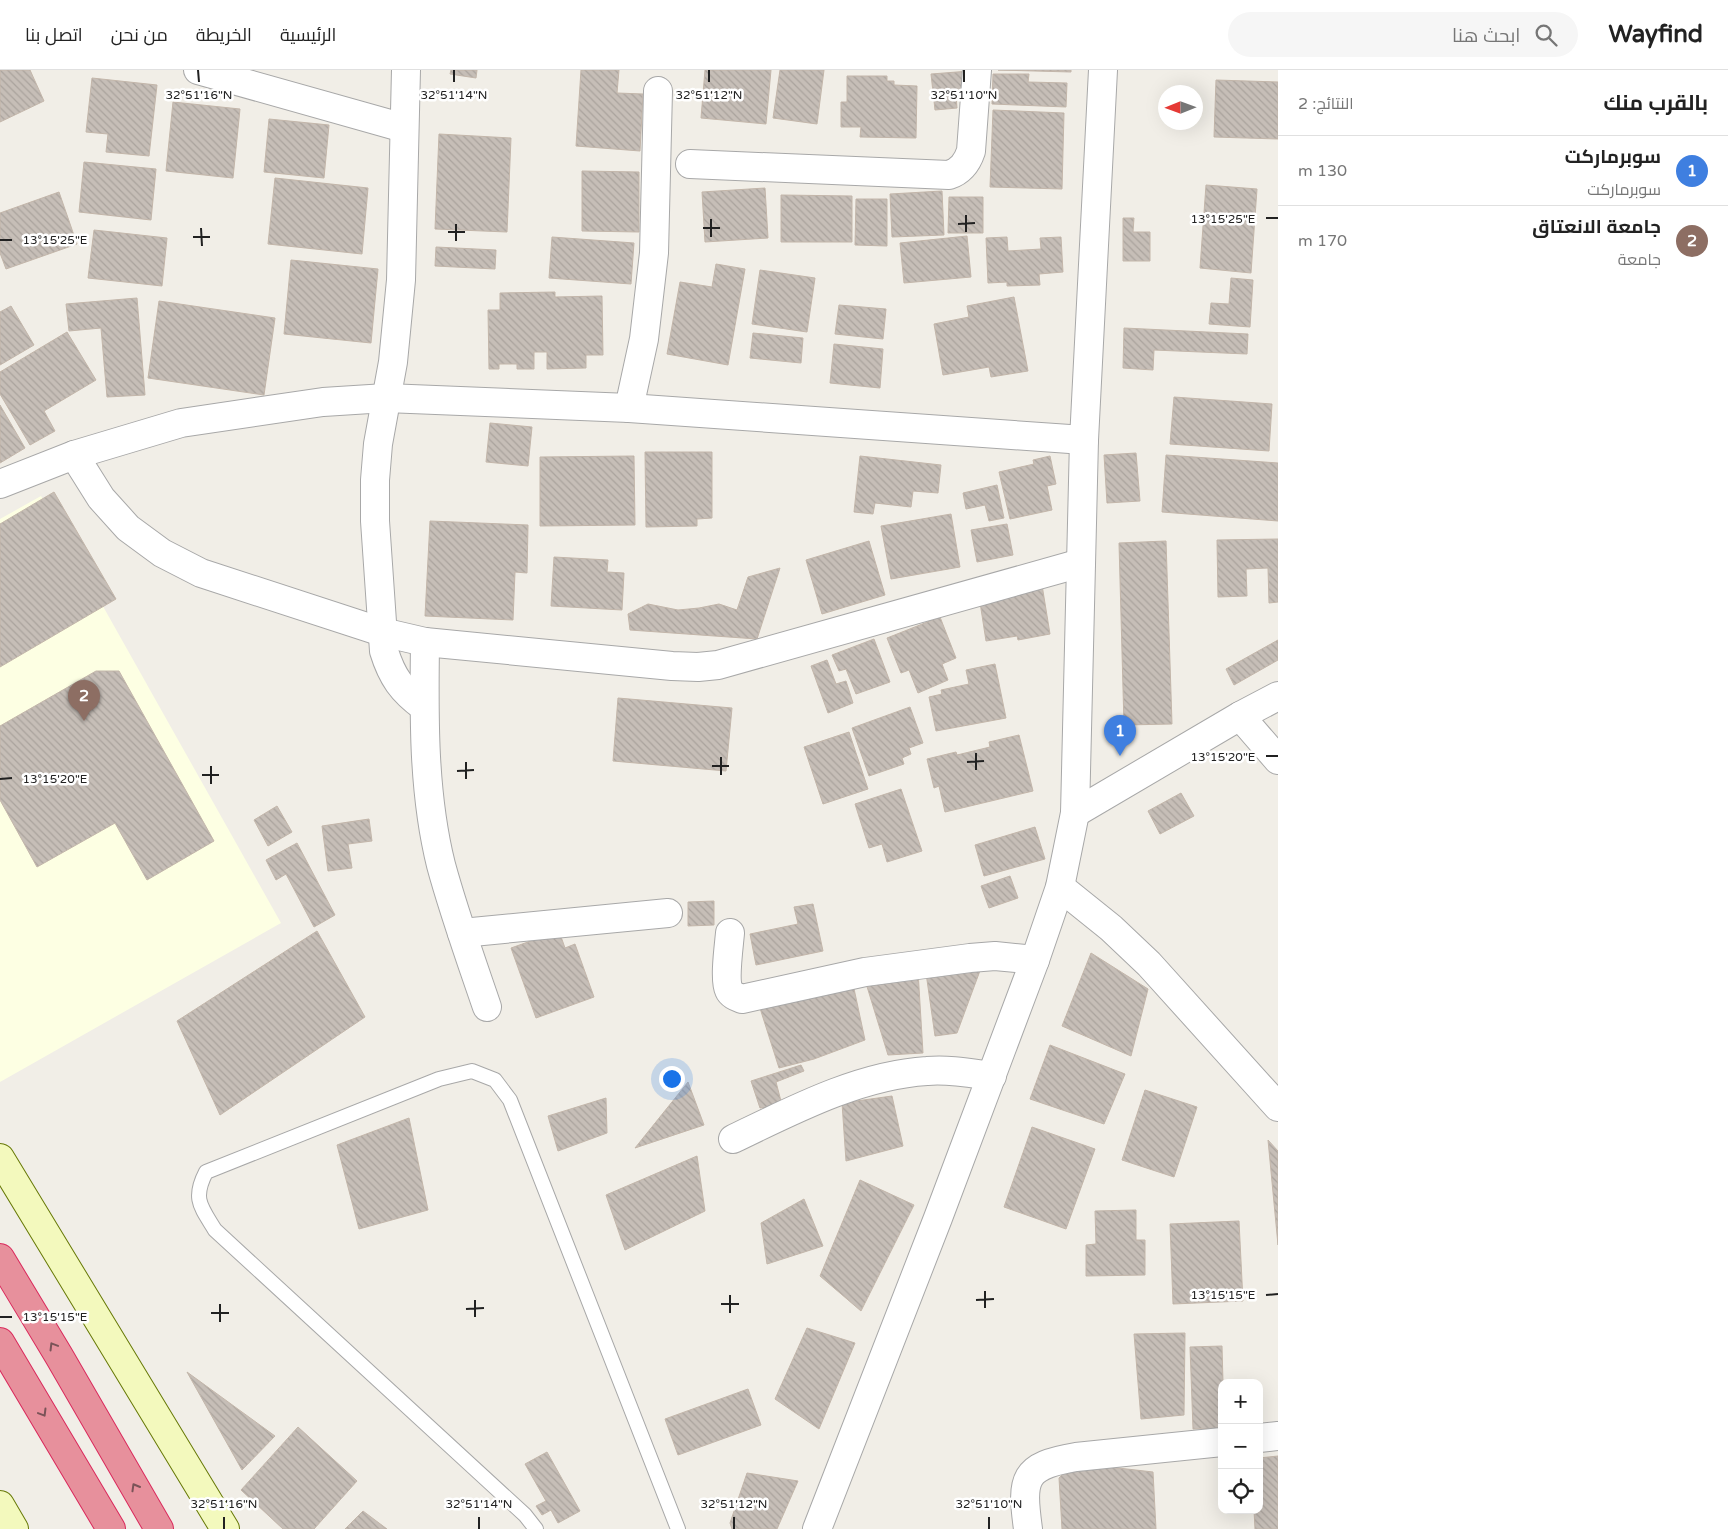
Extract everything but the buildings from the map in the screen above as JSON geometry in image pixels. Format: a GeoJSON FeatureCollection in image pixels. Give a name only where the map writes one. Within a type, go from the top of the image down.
{"type":"FeatureCollection","features":[{"type":"Feature","properties":{"kind":"highway"},"geometry":{"type":"LineString","coordinates":[[0,1258],[60,1356],[159,1529]]}},
{"type":"Feature","properties":{"kind":"highway"},"geometry":{"type":"LineString","coordinates":[[0,1342],[111,1529]]}},
{"type":"Feature","properties":{"kind":"street"},"geometry":{"type":"LineString","coordinates":[[198,70],[404,128]]}},
{"type":"Feature","properties":{"kind":"street"},"geometry":{"type":"LineString","coordinates":[[406,70],[401,280],[393,362],[378,444],[374,521],[384,651],[390,669],[398,684],[410,697],[424,707]]}},
{"type":"Feature","properties":{"kind":"street"},"geometry":{"type":"LineString","coordinates":[[690,164],[949,175],[956,173],[968,160],[971,151],[977,70]]}},
{"type":"Feature","properties":{"kind":"street"},"geometry":{"type":"LineString","coordinates":[[817,1529],[938,1218],[1035,960],[1060,887],[1075,813],[1084,440],[1102,70]]}},
{"type":"Feature","properties":{"kind":"street"},"geometry":{"type":"LineString","coordinates":[[629,408],[644,339],[654,253],[658,91]]}},
{"type":"Feature","properties":{"kind":"street"},"geometry":{"type":"LineString","coordinates":[[0,484],[74,455],[181,423],[323,402],[386,398],[629,408],[1084,440]]}},
{"type":"Feature","properties":{"kind":"street"},"geometry":{"type":"LineString","coordinates":[[74,455],[102,498],[128,528],[162,553],[201,572],[382,632],[425,642],[672,666],[698,667],[718,665],[1081,563]]}},
{"type":"Feature","properties":{"kind":"street"},"geometry":{"type":"LineString","coordinates":[[425,642],[424,707],[430,800],[441,864],[487,1007]]}},
{"type":"Feature","properties":{"kind":"street"},"geometry":{"type":"LineString","coordinates":[[1075,813],[1240,716],[1278,696]]}},
{"type":"Feature","properties":{"kind":"street"},"geometry":{"type":"LineString","coordinates":[[1240,716],[1278,760]]}},
{"type":"Feature","properties":{"kind":"street"},"geometry":{"type":"LineString","coordinates":[[1060,887],[1111,928],[1150,964],[1278,1107]]}},
{"type":"Feature","properties":{"kind":"street"},"geometry":{"type":"LineString","coordinates":[[462,933],[668,913]]}},
{"type":"Feature","properties":{"kind":"street"},"geometry":{"type":"LineString","coordinates":[[730,933],[727,981],[729,990],[734,996],[742,999],[865,972],[970,958],[995,956],[1035,960]]}},
{"type":"Feature","properties":{"kind":"street"},"geometry":{"type":"LineString","coordinates":[[733,1139],[816,1101],[885,1077],[927,1071],[956,1071],[992,1076]]}},
{"type":"Feature","properties":{"kind":"street"},"geometry":{"type":"LineString","coordinates":[[0,1158],[225,1529]]}},
{"type":"Feature","properties":{"kind":"street"},"geometry":{"type":"LineString","coordinates":[[1263,1438],[1278,1436]]}},
{"type":"Feature","properties":{"kind":"street"},"geometry":{"type":"LineString","coordinates":[[1028,1529],[1025,1484],[1037,1468],[1056,1460],[1076,1457],[1218,1442]]}},
{"type":"Feature","properties":{"kind":"street"},"geometry":{"type":"LineString","coordinates":[[0,1504],[14,1529]]}},
{"type":"Feature","properties":{"kind":"lane"},"geometry":{"type":"LineString","coordinates":[[536,1529],[525,1515],[215,1230],[199,1204],[200,1184],[206,1172],[439,1079],[472,1071],[495,1080],[510,1100],[678,1529]]}},
{"type":"Feature","properties":{"kind":"shaded area"},"geometry":{"type":"Polygon","coordinates":[[[41,496],[281,923],[0,1082],[0,519],[41,496]]]}},
{"type":"Feature","properties":{"kind":"place","name":"جامعة الانعتاق"},"geometry":{"type":"Point","coordinates":[84,721]}},
{"type":"Feature","properties":{"kind":"place","name":"سوبرماركت"},"geometry":{"type":"Point","coordinates":[1120,756]}}]}
